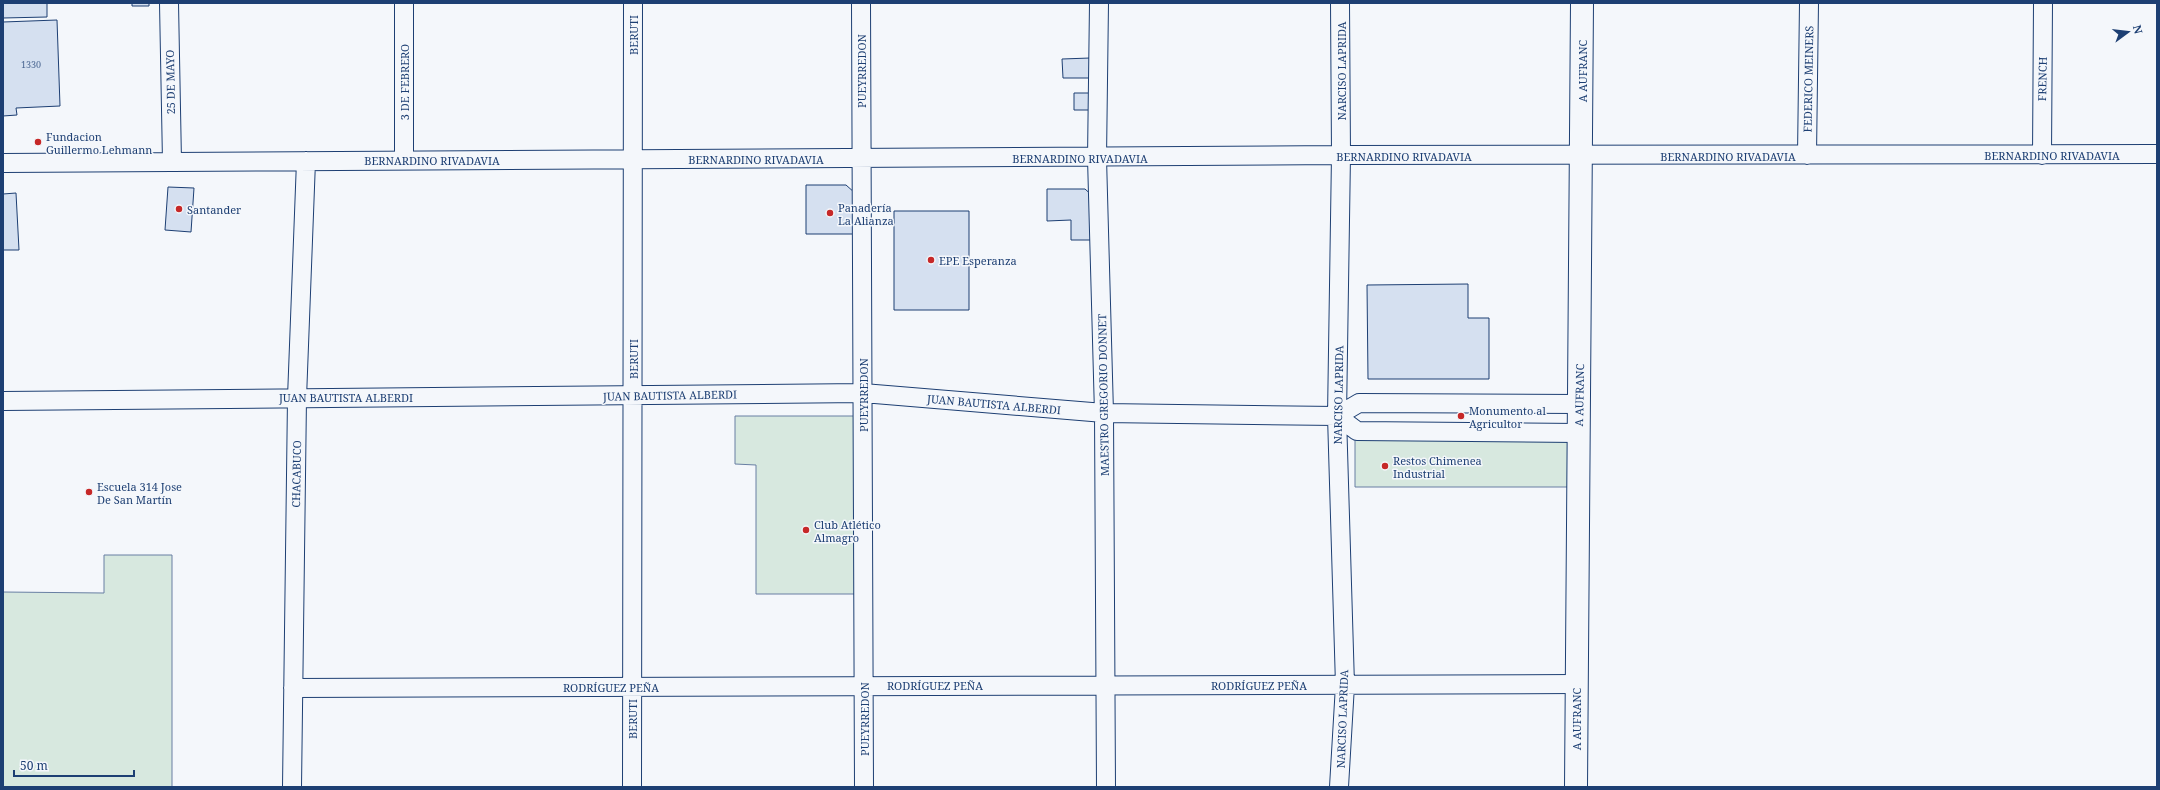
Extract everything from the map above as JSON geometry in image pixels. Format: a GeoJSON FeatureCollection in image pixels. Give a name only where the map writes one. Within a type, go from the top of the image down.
{"type":"FeatureCollection","features":[{"type":"Feature","properties":{"kind":"main road","name":"A AUFRANC"},"geometry":{"type":"LineString","coordinates":[[1576,787],[1582,3]]}},
{"type":"Feature","properties":{"kind":"street","name":"25 DE MAYO"},"geometry":{"type":"LineString","coordinates":[[169,3],[172,162]]}},
{"type":"Feature","properties":{"kind":"street","name":"3 DE FEBRERO"},"geometry":{"type":"LineString","coordinates":[[404,3],[404,160]]}},
{"type":"Feature","properties":{"kind":"street","name":"BERUTI"},"geometry":{"type":"LineString","coordinates":[[632,787],[633,3]]}},
{"type":"Feature","properties":{"kind":"street","name":"PUEYRREDON"},"geometry":{"type":"LineString","coordinates":[[861,3],[864,787]]}},
{"type":"Feature","properties":{"kind":"street","name":"MAESTRO GREGORIO DONNET"},"geometry":{"type":"LineString","coordinates":[[1099,3],[1097,158],[1104,413],[1106,787]]}},
{"type":"Feature","properties":{"kind":"street","name":"NARCISO LAPRIDA"},"geometry":{"type":"LineString","coordinates":[[1339,787],[1345,685],[1337,416],[1341,155],[1340,3]]}},
{"type":"Feature","properties":{"kind":"street","name":"FEDERICO MEINERS"},"geometry":{"type":"LineString","coordinates":[[1807,155],[1809,3]]}},
{"type":"Feature","properties":{"kind":"street","name":"FRENCH"},"geometry":{"type":"LineString","coordinates":[[2042,155],[2043,3]]}},
{"type":"Feature","properties":{"kind":"street","name":"BERNARDINO RIVADAVIA"},"geometry":{"type":"LineString","coordinates":[[3,163],[1097,158],[1341,155],[1582,156],[2157,154]]}},
{"type":"Feature","properties":{"kind":"street","name":"CHACABUCO"},"geometry":{"type":"LineString","coordinates":[[292,787],[297,398],[306,161]]}},
{"type":"Feature","properties":{"kind":"street","name":"JUAN BAUTISTA ALBERDI"},"geometry":{"type":"LineString","coordinates":[[3,401],[863,393],[1104,413],[1337,416]]}},
{"type":"Feature","properties":{"kind":"street"},"geometry":{"type":"LineString","coordinates":[[1578,433],[1357,431],[1337,416],[1359,403],[1579,404]]}},
{"type":"Feature","properties":{"kind":"street","name":"RODRÍGUEZ PEÑA"},"geometry":{"type":"LineString","coordinates":[[293,688],[864,685],[1576,684]]}},
{"type":"Feature","properties":{"kind":"shaded area","name":"Club Atlético Almagro"},"geometry":{"type":"Polygon","coordinates":[[[735,416],[856,416],[857,594],[756,594],[756,465],[735,464],[735,416]]]}},
{"type":"Feature","properties":{"kind":"shaded area"},"geometry":{"type":"Polygon","coordinates":[[[1569,437],[1568,487],[1355,487],[1355,438],[1569,437]]]}},
{"type":"Feature","properties":{"kind":"shaded area"},"geometry":{"type":"Polygon","coordinates":[[[104,555],[172,555],[172,787],[3,787],[3,592],[104,593],[104,555]]]}},
{"type":"Feature","properties":{"kind":"building"},"geometry":{"type":"Polygon","coordinates":[[[3,3],[47,3],[47,17],[3,18],[3,3]]]}},
{"type":"Feature","properties":{"kind":"building"},"geometry":{"type":"Polygon","coordinates":[[[132,3],[149,3],[149,6],[132,6],[132,3]]]}},
{"type":"Feature","properties":{"kind":"building"},"geometry":{"type":"Polygon","coordinates":[[[57,20],[60,106],[16,108],[17,115],[3,116],[3,22],[57,20]]]}},
{"type":"Feature","properties":{"kind":"building"},"geometry":{"type":"Polygon","coordinates":[[[1090,58],[1091,78],[1063,78],[1062,59],[1090,58]]]}},
{"type":"Feature","properties":{"kind":"building"},"geometry":{"type":"Polygon","coordinates":[[[1074,93],[1091,93],[1092,110],[1074,110],[1074,93]]]}},
{"type":"Feature","properties":{"kind":"building","name":"Panadería La Alianza"},"geometry":{"type":"Polygon","coordinates":[[[806,185],[846,185],[855,193],[855,234],[806,234],[806,185]]]}},
{"type":"Feature","properties":{"kind":"building","name":"Santander"},"geometry":{"type":"Polygon","coordinates":[[[168,187],[194,188],[191,232],[165,230],[168,187]]]}},
{"type":"Feature","properties":{"kind":"building"},"geometry":{"type":"Polygon","coordinates":[[[1047,189],[1085,189],[1095,198],[1095,240],[1071,240],[1071,220],[1047,221],[1047,189]]]}},
{"type":"Feature","properties":{"kind":"building"},"geometry":{"type":"Polygon","coordinates":[[[16,193],[19,250],[3,250],[3,194],[16,193]]]}},
{"type":"Feature","properties":{"kind":"building","name":"EPE Esperanza"},"geometry":{"type":"Polygon","coordinates":[[[894,211],[969,211],[969,310],[894,310],[894,211]]]}},
{"type":"Feature","properties":{"kind":"building"},"geometry":{"type":"Polygon","coordinates":[[[1468,284],[1468,318],[1489,318],[1489,379],[1368,379],[1367,285],[1468,284]]]}},
{"type":"Feature","properties":{"kind":"place","name":"Fundacion Guillermo Lehmann"},"geometry":{"type":"Point","coordinates":[38,142]}},
{"type":"Feature","properties":{"kind":"place","name":"Santander"},"geometry":{"type":"Point","coordinates":[179,209]}},
{"type":"Feature","properties":{"kind":"place","name":"Panadería La Alianza"},"geometry":{"type":"Point","coordinates":[830,213]}},
{"type":"Feature","properties":{"kind":"place","name":"EPE Esperanza"},"geometry":{"type":"Point","coordinates":[931,260]}},
{"type":"Feature","properties":{"kind":"place","name":"Monumento al Agricultor"},"geometry":{"type":"Point","coordinates":[1461,416]}},
{"type":"Feature","properties":{"kind":"place","name":"Restos Chimenea Industrial"},"geometry":{"type":"Point","coordinates":[1385,466]}},
{"type":"Feature","properties":{"kind":"place","name":"Escuela 314 Jose De San Martín"},"geometry":{"type":"Point","coordinates":[89,492]}},
{"type":"Feature","properties":{"kind":"place","name":"Club Atlético Almagro"},"geometry":{"type":"Point","coordinates":[806,530]}}]}
